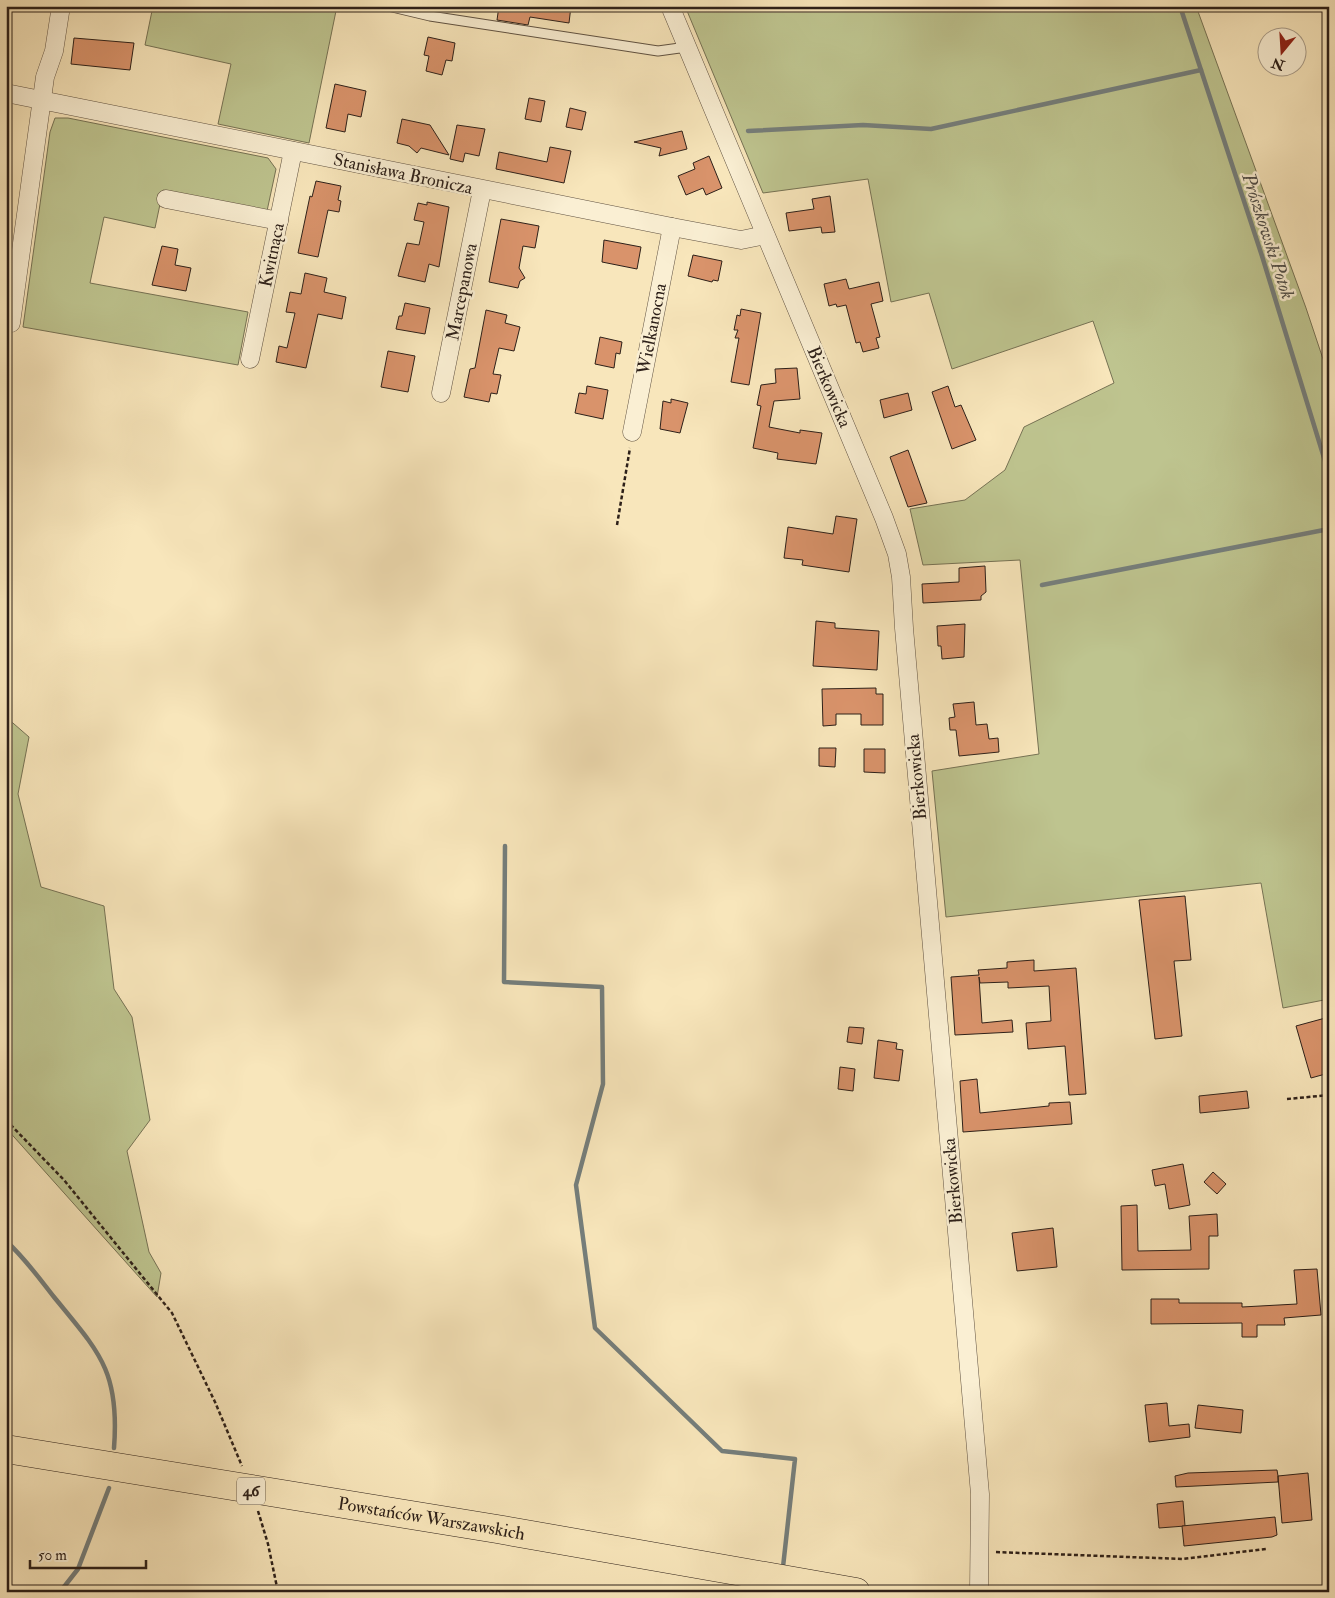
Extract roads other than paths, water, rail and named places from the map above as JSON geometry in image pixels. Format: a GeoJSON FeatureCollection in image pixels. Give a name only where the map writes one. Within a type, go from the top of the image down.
{"type":"FeatureCollection","features":[{"type":"Feature","properties":{"kind":"main road","name":"Powstańców Warszawskich"},"geometry":{"type":"LineString","coordinates":[[6,1449],[251,1491],[497,1529],[856,1592]]}},
{"type":"Feature","properties":{"kind":"street"},"geometry":{"type":"LineString","coordinates":[[12,323],[45,77],[54,51],[60,6]]}},
{"type":"Feature","properties":{"kind":"street","name":"Bierkowicka"},"geometry":{"type":"LineString","coordinates":[[670,6],[898,554],[980,1494],[979,1592]]}},
{"type":"Feature","properties":{"kind":"street","name":"Stanisława Bronicza"},"geometry":{"type":"LineString","coordinates":[[6,93],[482,190],[741,240],[764,235]]}},
{"type":"Feature","properties":{"kind":"street","name":"Kwitnąca"},"geometry":{"type":"LineString","coordinates":[[250,359],[293,151]]}},
{"type":"Feature","properties":{"kind":"street","name":"Marcepanowa"},"geometry":{"type":"LineString","coordinates":[[441,393],[482,190]]}},
{"type":"Feature","properties":{"kind":"street"},"geometry":{"type":"LineString","coordinates":[[166,199],[279,221]]}},
{"type":"Feature","properties":{"kind":"street","name":"Wielkanocna"},"geometry":{"type":"LineString","coordinates":[[632,432],[672,227]]}},
{"type":"Feature","properties":{"kind":"lane"},"geometry":{"type":"LineString","coordinates":[[388,6],[430,16],[658,51],[687,47]]}},
{"type":"Feature","properties":{"kind":"waterway","name":"Prószkowski Potok"},"geometry":{"type":"LineString","coordinates":[[1180,6],[1262,256],[1329,474]]}},
{"type":"Feature","properties":{"kind":"waterway"},"geometry":{"type":"LineString","coordinates":[[748,131],[863,125],[931,129],[1201,70]]}},
{"type":"Feature","properties":{"kind":"waterway"},"geometry":{"type":"LineString","coordinates":[[1042,585],[1329,529]]}},
{"type":"Feature","properties":{"kind":"waterway"},"geometry":{"type":"LineString","coordinates":[[505,846],[504,982],[602,987],[603,1084],[576,1185],[595,1328],[722,1451],[795,1459],[783,1567]]}},
{"type":"Feature","properties":{"kind":"waterway"},"geometry":{"type":"LineString","coordinates":[[6,1241],[25,1261],[83,1333],[103,1364],[110,1381],[113,1400],[115,1422],[114,1448]]}},
{"type":"Feature","properties":{"kind":"waterway"},"geometry":{"type":"LineString","coordinates":[[60,1592],[78,1569],[109,1488]]}}]}
